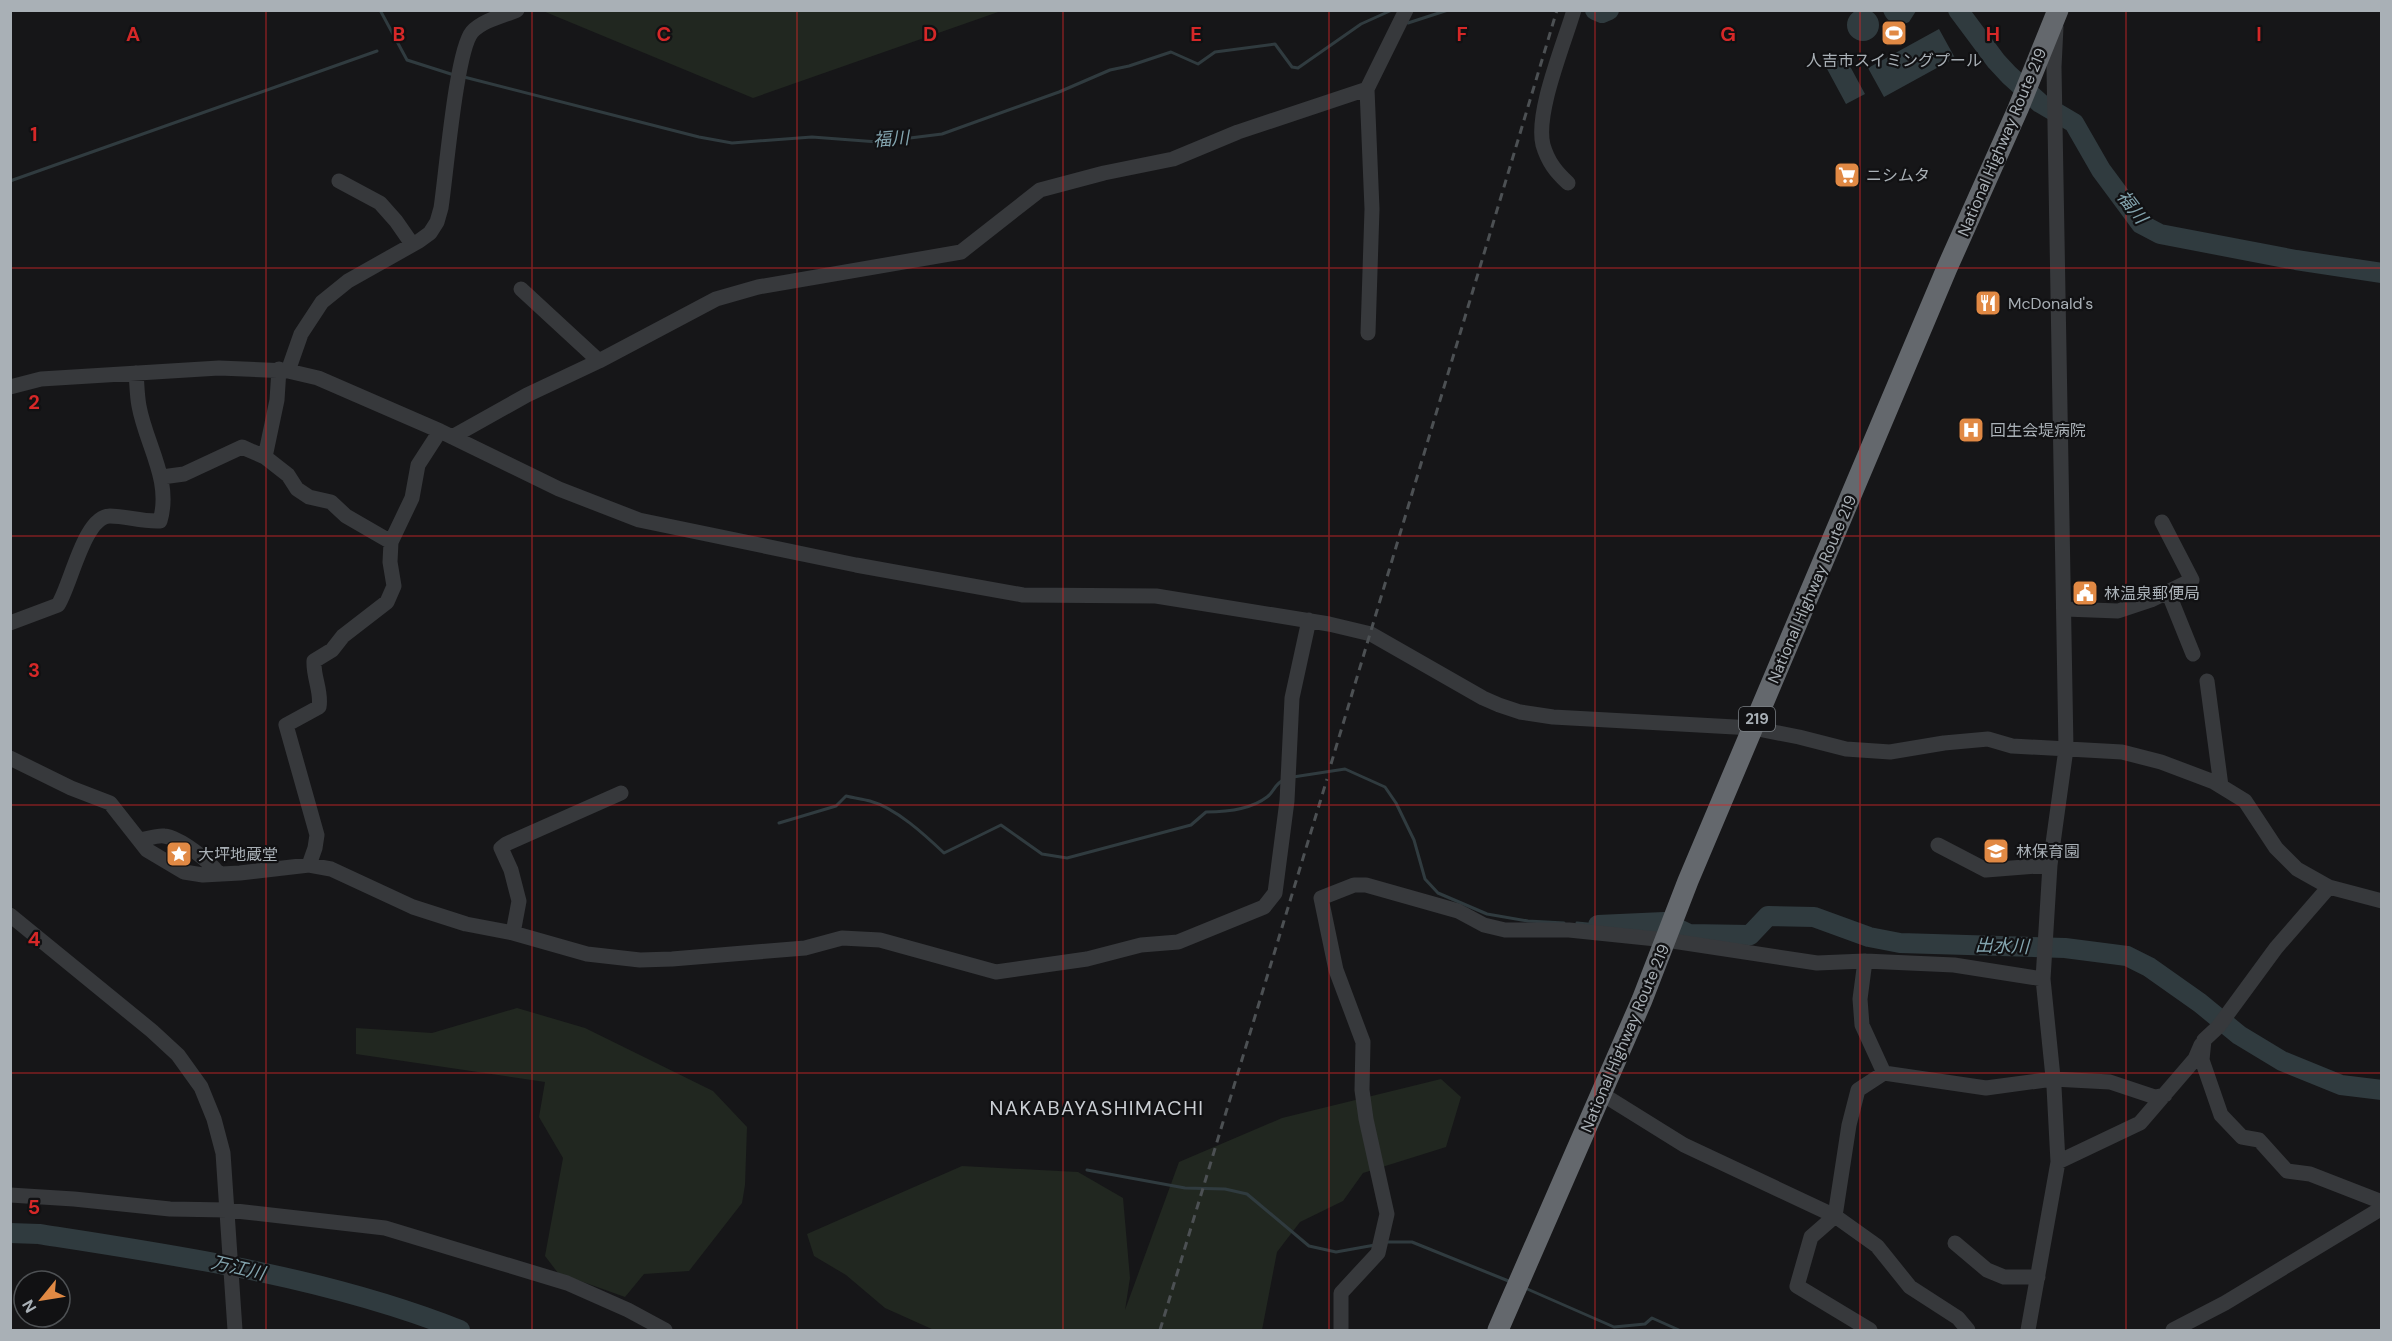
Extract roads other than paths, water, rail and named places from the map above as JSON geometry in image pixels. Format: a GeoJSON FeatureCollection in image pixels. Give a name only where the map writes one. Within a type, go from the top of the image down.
{"type":"FeatureCollection","features":[{"type":"Feature","properties":{"kind":"highway","name":"National Highway Route 219"},"geometry":{"type":"LineString","coordinates":[[1498,1330],[1602,1094],[1688,881],[1947,268],[2018,109],[2039,71],[2057,12]]}},
{"type":"Feature","properties":{"kind":"street"},"geometry":{"type":"LineString","coordinates":[[264,458],[284,370],[301,334],[322,302],[348,281],[430,233],[437,222],[441,208],[460,68],[466,44],[478,26],[518,10]]}},
{"type":"Feature","properties":{"kind":"street"},"geometry":{"type":"LineString","coordinates":[[1368,333],[1372,208],[1367,89],[1406,10]]}},
{"type":"Feature","properties":{"kind":"street"},"geometry":{"type":"LineString","coordinates":[[1568,183],[1555,171],[1548,158],[1543,143],[1543,115],[1574,10]]}},
{"type":"Feature","properties":{"kind":"street"},"geometry":{"type":"LineString","coordinates":[[2028,1330],[2058,1162],[2043,979],[2049,865],[2057,825],[2066,749],[2065,609],[2039,71]]}},
{"type":"Feature","properties":{"kind":"street"},"geometry":{"type":"LineString","coordinates":[[309,865],[317,835],[286,725],[319,707],[321,699],[314,671],[314,661],[332,650],[344,636],[387,602],[394,586],[390,562],[391,542],[412,498],[417,465],[446,434],[599,361],[716,299],[758,287],[961,252],[1040,190],[1104,173],[1173,159],[1238,132],[1367,89]]}},
{"type":"Feature","properties":{"kind":"street"},"geometry":{"type":"LineString","coordinates":[[339,181],[380,203],[412,244]]}},
{"type":"Feature","properties":{"kind":"street"},"geometry":{"type":"LineString","coordinates":[[520,289],[599,361]]}},
{"type":"Feature","properties":{"kind":"street"},"geometry":{"type":"LineString","coordinates":[[10,387],[41,379],[136,373],[219,368],[284,370],[318,378],[446,434],[559,489],[639,520],[856,565],[1023,595],[1156,596],[1309,620],[1371,634],[1484,698],[1520,711],[1552,717],[1754,728],[1799,736],[1846,749],[1890,752],[1944,743],[1988,739],[2012,746],[2122,752],[2161,762],[2221,786],[2245,801],[2276,848],[2297,869],[2329,887],[2382,901]]}},
{"type":"Feature","properties":{"kind":"street"},"geometry":{"type":"LineString","coordinates":[[10,623],[58,605],[89,530],[100,518],[110,516],[140,521],[160,521],[162,477],[139,407],[136,373]]}},
{"type":"Feature","properties":{"kind":"street"},"geometry":{"type":"LineString","coordinates":[[162,477],[184,474],[242,447],[264,458],[288,475],[297,489],[309,496],[331,502],[346,516],[391,542]]}},
{"type":"Feature","properties":{"kind":"street"},"geometry":{"type":"LineString","coordinates":[[2065,609],[2118,611],[2193,580],[2162,522]]}},
{"type":"Feature","properties":{"kind":"street"},"geometry":{"type":"LineString","coordinates":[[2168,592],[2193,654]]}},
{"type":"Feature","properties":{"kind":"street"},"geometry":{"type":"LineString","coordinates":[[10,758],[71,788],[110,803],[147,850],[184,872],[203,875],[309,865],[338,872],[413,907],[466,924],[513,933],[587,954],[640,960],[672,960],[805,948],[842,938],[880,940],[996,972],[1088,958],[1141,945],[1178,942],[1264,908],[1275,892],[1287,801],[1292,698],[1309,620]]}},
{"type":"Feature","properties":{"kind":"street"},"geometry":{"type":"LineString","coordinates":[[2207,681],[2221,786]]}},
{"type":"Feature","properties":{"kind":"street"},"geometry":{"type":"LineString","coordinates":[[513,933],[519,901],[511,870],[503,857],[501,848],[621,793]]}},
{"type":"Feature","properties":{"kind":"street"},"geometry":{"type":"LineString","coordinates":[[140,840],[163,836],[178,842],[213,866],[219,874]]}},
{"type":"Feature","properties":{"kind":"street"},"geometry":{"type":"LineString","coordinates":[[1938,845],[1986,870],[2049,865]]}},
{"type":"Feature","properties":{"kind":"street"},"geometry":{"type":"LineString","coordinates":[[1341,1330],[1341,1293],[1378,1253],[1387,1214],[1366,1119],[1362,1090],[1363,1042],[1336,970],[1320,898],[1354,885],[1366,885],[1458,911],[1484,926],[1505,930],[1569,930],[1666,940],[1817,963],[1865,961],[1954,965],[2043,979]]}},
{"type":"Feature","properties":{"kind":"street"},"geometry":{"type":"LineString","coordinates":[[2058,1162],[2140,1123],[2195,1059],[2204,1040],[2218,1028],[2276,948],[2329,887]]}},
{"type":"Feature","properties":{"kind":"street"},"geometry":{"type":"LineString","coordinates":[[10,915],[152,1031],[183,1063],[201,1087],[214,1119],[223,1153],[235,1330]]}},
{"type":"Feature","properties":{"kind":"street"},"geometry":{"type":"LineString","coordinates":[[1865,961],[1860,999],[1862,1025],[1884,1073]]}},
{"type":"Feature","properties":{"kind":"street"},"geometry":{"type":"LineString","coordinates":[[2204,1040],[2202,1060],[2221,1115],[2242,1137],[2259,1140],[2287,1171],[2310,1174],[2382,1202]]}},
{"type":"Feature","properties":{"kind":"street"},"geometry":{"type":"LineString","coordinates":[[1870,1330],[1797,1286],[1811,1237],[1835,1216],[1849,1125],[1858,1090],[1884,1073],[1986,1088],[2053,1079],[2109,1082],[2154,1096],[2165,1095]]}},
{"type":"Feature","properties":{"kind":"street"},"geometry":{"type":"LineString","coordinates":[[1602,1094],[1684,1145],[1835,1216],[1877,1246],[1910,1287],[1958,1318],[1968,1330]]}},
{"type":"Feature","properties":{"kind":"street"},"geometry":{"type":"LineString","coordinates":[[10,1195],[385,1228],[567,1283],[628,1310],[665,1330]]}},
{"type":"Feature","properties":{"kind":"street"},"geometry":{"type":"LineString","coordinates":[[2173,1330],[2225,1303],[2382,1208]]}},
{"type":"Feature","properties":{"kind":"street"},"geometry":{"type":"LineString","coordinates":[[1955,1243],[1987,1270],[2004,1277],[2038,1277]]}},
{"type":"Feature","properties":{"kind":"waterway","name":"福川"},"geometry":{"type":"LineString","coordinates":[[380,10],[407,60],[454,75]]}},
{"type":"Feature","properties":{"kind":"waterway","name":"福川"},"geometry":{"type":"LineString","coordinates":[[464,77],[699,137],[732,143],[812,137],[878,142],[942,134],[1059,92],[1110,70],[1171,52],[1198,64],[1215,52],[1275,44],[1292,67],[1298,68],[1361,24],[1392,10]]}},
{"type":"Feature","properties":{"kind":"waterway","name":"福川"},"geometry":{"type":"LineString","coordinates":[[1406,20],[1408,23],[1448,10]]}},
{"type":"Feature","properties":{"kind":"waterway","name":"福川"},"geometry":{"type":"LineString","coordinates":[[1595,10],[1602,13],[1609,10]]}},
{"type":"Feature","properties":{"kind":"waterway","name":"福川"},"geometry":{"type":"LineString","coordinates":[[1958,10],[2009,75],[2040,103],[2074,123],[2101,170],[2141,224],[2160,234],[2296,260],[2382,273]]}},
{"type":"Feature","properties":{"kind":"waterway"},"geometry":{"type":"LineString","coordinates":[[10,181],[377,51]]}},
{"type":"Feature","properties":{"kind":"waterway"},"geometry":{"type":"LineString","coordinates":[[1293,777],[1345,769],[1385,787],[1396,803],[1414,840],[1425,879],[1438,893],[1487,914],[1528,921],[1564,923]]}},
{"type":"Feature","properties":{"kind":"waterway"},"geometry":{"type":"LineString","coordinates":[[779,823],[836,806],[846,796],[870,801],[890,810],[910,823],[944,853],[1001,825],[1042,854],[1067,858],[1191,825],[1206,812],[1230,811],[1253,805],[1267,797],[1284,780]]}},
{"type":"Feature","properties":{"kind":"waterway","name":"出水川"},"geometry":{"type":"LineString","coordinates":[[1598,925],[1664,922],[1689,934],[1750,935],[1768,916],[1814,917],[1869,937],[1900,943],[2065,948],[2127,956],[2149,967],[2200,1003],[2239,1035],[2282,1061],[2341,1085],[2382,1090]]}},
{"type":"Feature","properties":{"kind":"waterway"},"geometry":{"type":"LineString","coordinates":[[1577,923],[1598,925]]}},
{"type":"Feature","properties":{"kind":"waterway"},"geometry":{"type":"LineString","coordinates":[[1087,1170],[1185,1188],[1225,1189],[1247,1194],[1309,1246],[1336,1252],[1375,1245]]}},
{"type":"Feature","properties":{"kind":"waterway","name":"万江川"},"geometry":{"type":"LineString","coordinates":[[10,1233],[39,1234],[252,1270],[358,1296],[460,1330]]}},
{"type":"Feature","properties":{"kind":"waterway"},"geometry":{"type":"LineString","coordinates":[[1387,1242],[1412,1242],[1511,1282]]}},
{"type":"Feature","properties":{"kind":"waterway"},"geometry":{"type":"LineString","coordinates":[[1525,1288],[1614,1327],[1645,1324],[1652,1318],[1679,1330]]}},
{"type":"Feature","properties":{"kind":"railway"},"geometry":{"type":"LineString","coordinates":[[1331,764],[1557,10]]}},
{"type":"Feature","properties":{"kind":"railway"},"geometry":{"type":"LineString","coordinates":[[1160,1330],[1327,779]]}},
{"type":"Feature","properties":{"kind":"place","name":"人吉市スイミングプール"},"geometry":{"type":"Point","coordinates":[1894,33]}},
{"type":"Feature","properties":{"kind":"place","name":"ニシムタ"},"geometry":{"type":"Point","coordinates":[1847,175]}},
{"type":"Feature","properties":{"kind":"place","name":"McDonald's"},"geometry":{"type":"Point","coordinates":[1988,303]}},
{"type":"Feature","properties":{"kind":"place","name":"回生会堤病院"},"geometry":{"type":"Point","coordinates":[1971,430]}},
{"type":"Feature","properties":{"kind":"place","name":"林温泉郵便局"},"geometry":{"type":"Point","coordinates":[2085,593]}},
{"type":"Feature","properties":{"kind":"place","name":"林保育園"},"geometry":{"type":"Point","coordinates":[1996,851]}},
{"type":"Feature","properties":{"kind":"place","name":"大坪地蔵堂"},"geometry":{"type":"Point","coordinates":[179,854]}},
{"type":"Feature","properties":{"kind":"district","name":"NAKABAYASHIMACHI"},"geometry":{"type":"Point","coordinates":[1097,1108]}}]}
